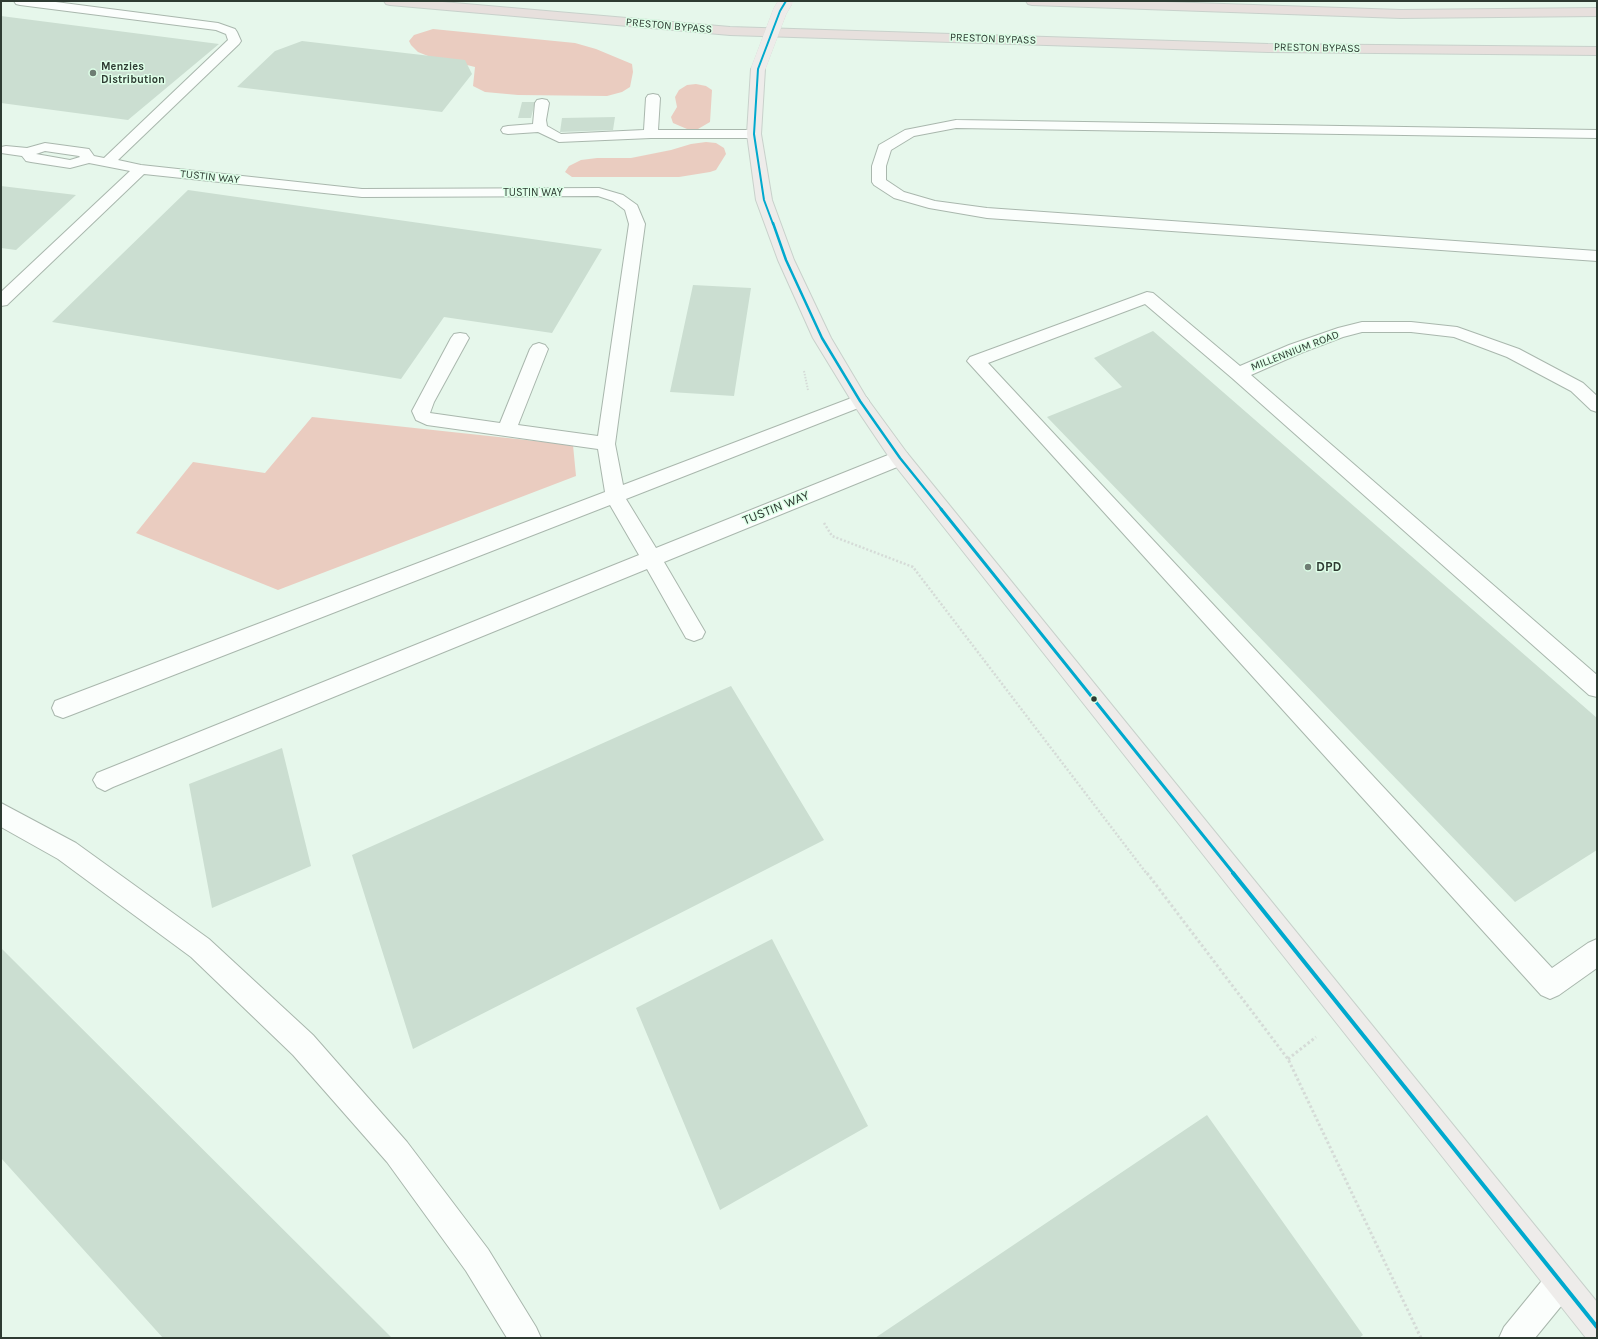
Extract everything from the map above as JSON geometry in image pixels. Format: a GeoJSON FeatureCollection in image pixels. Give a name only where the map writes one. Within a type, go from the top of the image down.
{"type":"FeatureCollection","features":[{"type":"Feature","properties":{"kind":"highway","name":"PRESTON BYPASS"},"geometry":{"type":"LineString","coordinates":[[390,1],[730,31],[1268,48],[1597,51]]}},
{"type":"Feature","properties":{"kind":"highway"},"geometry":{"type":"LineString","coordinates":[[1032,1],[1401,14],[1597,12]]}},
{"type":"Feature","properties":{"kind":"main road"},"geometry":{"type":"LineString","coordinates":[[786,1],[780,11],[758,69],[754,134],[764,200],[786,260],[822,338],[860,402],[900,458],[1597,1328]]}},
{"type":"Feature","properties":{"kind":"lane"},"geometry":{"type":"LineString","coordinates":[[20,1],[218,27],[231,32],[234,41],[107,163]]}},
{"type":"Feature","properties":{"kind":"lane"},"geometry":{"type":"LineString","coordinates":[[651,134],[653,98]]}},
{"type":"Feature","properties":{"kind":"lane"},"geometry":{"type":"LineString","coordinates":[[540,128],[539,120],[542,103]]}},
{"type":"Feature","properties":{"kind":"lane"},"geometry":{"type":"LineString","coordinates":[[1597,134],[956,124],[910,133],[884,148],[879,166],[879,182],[899,196],[934,206],[986,213],[1597,256]]}},
{"type":"Feature","properties":{"kind":"lane"},"geometry":{"type":"LineString","coordinates":[[508,130],[540,128],[559,138],[651,134],[754,134]]}},
{"type":"Feature","properties":{"kind":"lane","name":"TUSTIN WAY"},"geometry":{"type":"LineString","coordinates":[[6,150],[28,152],[31,158],[70,164],[89,159],[141,169],[362,193],[599,192],[618,198],[632,208],[637,224],[606,444],[615,496],[694,632]]}},
{"type":"Feature","properties":{"kind":"lane"},"geometry":{"type":"LineString","coordinates":[[1,301],[141,169]]}},
{"type":"Feature","properties":{"kind":"lane"},"geometry":{"type":"LineString","coordinates":[[1597,688],[1238,374],[1147,297],[976,361],[1550,986],[1597,952]]}},
{"type":"Feature","properties":{"kind":"lane","name":"MILLENNIUM ROAD"},"geometry":{"type":"LineString","coordinates":[[1238,374],[1295,349],[1338,333],[1362,327],[1411,327],[1457,332],[1513,353],[1577,387],[1597,406]]}},
{"type":"Feature","properties":{"kind":"lane"},"geometry":{"type":"LineString","coordinates":[[460,338],[425,402],[421,411],[422,416],[427,419],[606,444]]}},
{"type":"Feature","properties":{"kind":"lane"},"geometry":{"type":"LineString","coordinates":[[507,429],[539,349]]}},
{"type":"Feature","properties":{"kind":"lane"},"geometry":{"type":"LineString","coordinates":[[63,708],[860,402]]}},
{"type":"Feature","properties":{"kind":"lane","name":"TUSTIN WAY"},"geometry":{"type":"LineString","coordinates":[[652,559],[900,458]]}},
{"type":"Feature","properties":{"kind":"lane"},"geometry":{"type":"LineString","coordinates":[[105,780],[652,559]]}},
{"type":"Feature","properties":{"kind":"lane"},"geometry":{"type":"LineString","coordinates":[[1,814],[67,851],[200,948],[303,1045],[397,1152],[476,1260],[524,1338]]}},
{"type":"Feature","properties":{"kind":"lane"},"geometry":{"type":"LineString","coordinates":[[1515,1338],[1560,1283]]}},
{"type":"Feature","properties":{"kind":"path"},"geometry":{"type":"LineString","coordinates":[[802,367],[809,392]]}},
{"type":"Feature","properties":{"kind":"path"},"geometry":{"type":"LineString","coordinates":[[805,497],[832,536],[913,567],[1288,1059],[1421,1338]]}},
{"type":"Feature","properties":{"kind":"shaded area"},"geometry":{"type":"Polygon","coordinates":[[[433,29],[575,43],[596,49],[632,64],[633,72],[630,87],[622,92],[607,96],[518,95],[485,92],[473,86],[475,67],[463,64],[448,64],[418,52],[411,45],[409,41],[414,35],[433,29]]]}},
{"type":"Feature","properties":{"kind":"shaded area"},"geometry":{"type":"Polygon","coordinates":[[[696,84],[706,86],[712,90],[710,122],[698,129],[687,129],[673,123],[671,117],[677,107],[675,97],[679,90],[687,85],[696,84]]]}},
{"type":"Feature","properties":{"kind":"shaded area"},"geometry":{"type":"Polygon","coordinates":[[[706,142],[716,143],[724,148],[726,154],[716,170],[710,172],[679,177],[572,177],[565,172],[569,166],[581,160],[597,158],[631,158],[706,142]]]}},
{"type":"Feature","properties":{"kind":"shaded area"},"geometry":{"type":"Polygon","coordinates":[[[312,417],[573,445],[576,476],[278,590],[136,533],[193,462],[265,473],[312,417]]]}},
{"type":"Feature","properties":{"kind":"building","name":"Menzies Distribution"},"geometry":{"type":"Polygon","coordinates":[[[1,16],[219,44],[128,120],[1,103],[1,16]]]}},
{"type":"Feature","properties":{"kind":"building"},"geometry":{"type":"Polygon","coordinates":[[[302,41],[465,60],[472,74],[442,112],[237,87],[275,51],[302,41]]]}},
{"type":"Feature","properties":{"kind":"building"},"geometry":{"type":"Polygon","coordinates":[[[522,102],[535,102],[531,118],[518,118],[522,102]]]}},
{"type":"Feature","properties":{"kind":"building"},"geometry":{"type":"Polygon","coordinates":[[[615,117],[613,130],[560,132],[562,118],[615,117]]]}},
{"type":"Feature","properties":{"kind":"building"},"geometry":{"type":"Polygon","coordinates":[[[1,186],[76,195],[16,250],[1,248],[1,186]]]}},
{"type":"Feature","properties":{"kind":"building"},"geometry":{"type":"Polygon","coordinates":[[[188,190],[602,249],[552,333],[444,317],[401,379],[52,322],[188,190]]]}},
{"type":"Feature","properties":{"kind":"building"},"geometry":{"type":"Polygon","coordinates":[[[693,285],[751,288],[734,396],[670,392],[693,285]]]}},
{"type":"Feature","properties":{"kind":"building","name":"DPD"},"geometry":{"type":"Polygon","coordinates":[[[1153,331],[1597,718],[1597,850],[1515,902],[1047,417],[1122,387],[1094,358],[1153,331]]]}},
{"type":"Feature","properties":{"kind":"building"},"geometry":{"type":"Polygon","coordinates":[[[731,686],[824,840],[413,1049],[352,855],[731,686]]]}},
{"type":"Feature","properties":{"kind":"building"},"geometry":{"type":"Polygon","coordinates":[[[282,748],[311,866],[212,908],[189,784],[282,748]]]}},
{"type":"Feature","properties":{"kind":"building"},"geometry":{"type":"Polygon","coordinates":[[[772,939],[868,1126],[720,1210],[636,1008],[772,939]]]}},
{"type":"Feature","properties":{"kind":"building"},"geometry":{"type":"Polygon","coordinates":[[[1,948],[392,1338],[163,1338],[1,1158],[1,948]]]}},
{"type":"Feature","properties":{"kind":"building"},"geometry":{"type":"Polygon","coordinates":[[[1207,1115],[1363,1335],[1359,1338],[875,1338],[1207,1115]]]}},
{"type":"Feature","properties":{"kind":"transit line"},"geometry":{"type":"LineString","coordinates":[[786,1],[780,11],[758,69],[754,134],[764,200],[786,260],[822,338],[860,401],[900,458],[1597,1327]]}},
{"type":"Feature","properties":{"kind":"place","name":"Menzies Distribution"},"geometry":{"type":"Point","coordinates":[93,73]}},
{"type":"Feature","properties":{"kind":"place","name":"DPD"},"geometry":{"type":"Point","coordinates":[1308,567]}}]}
